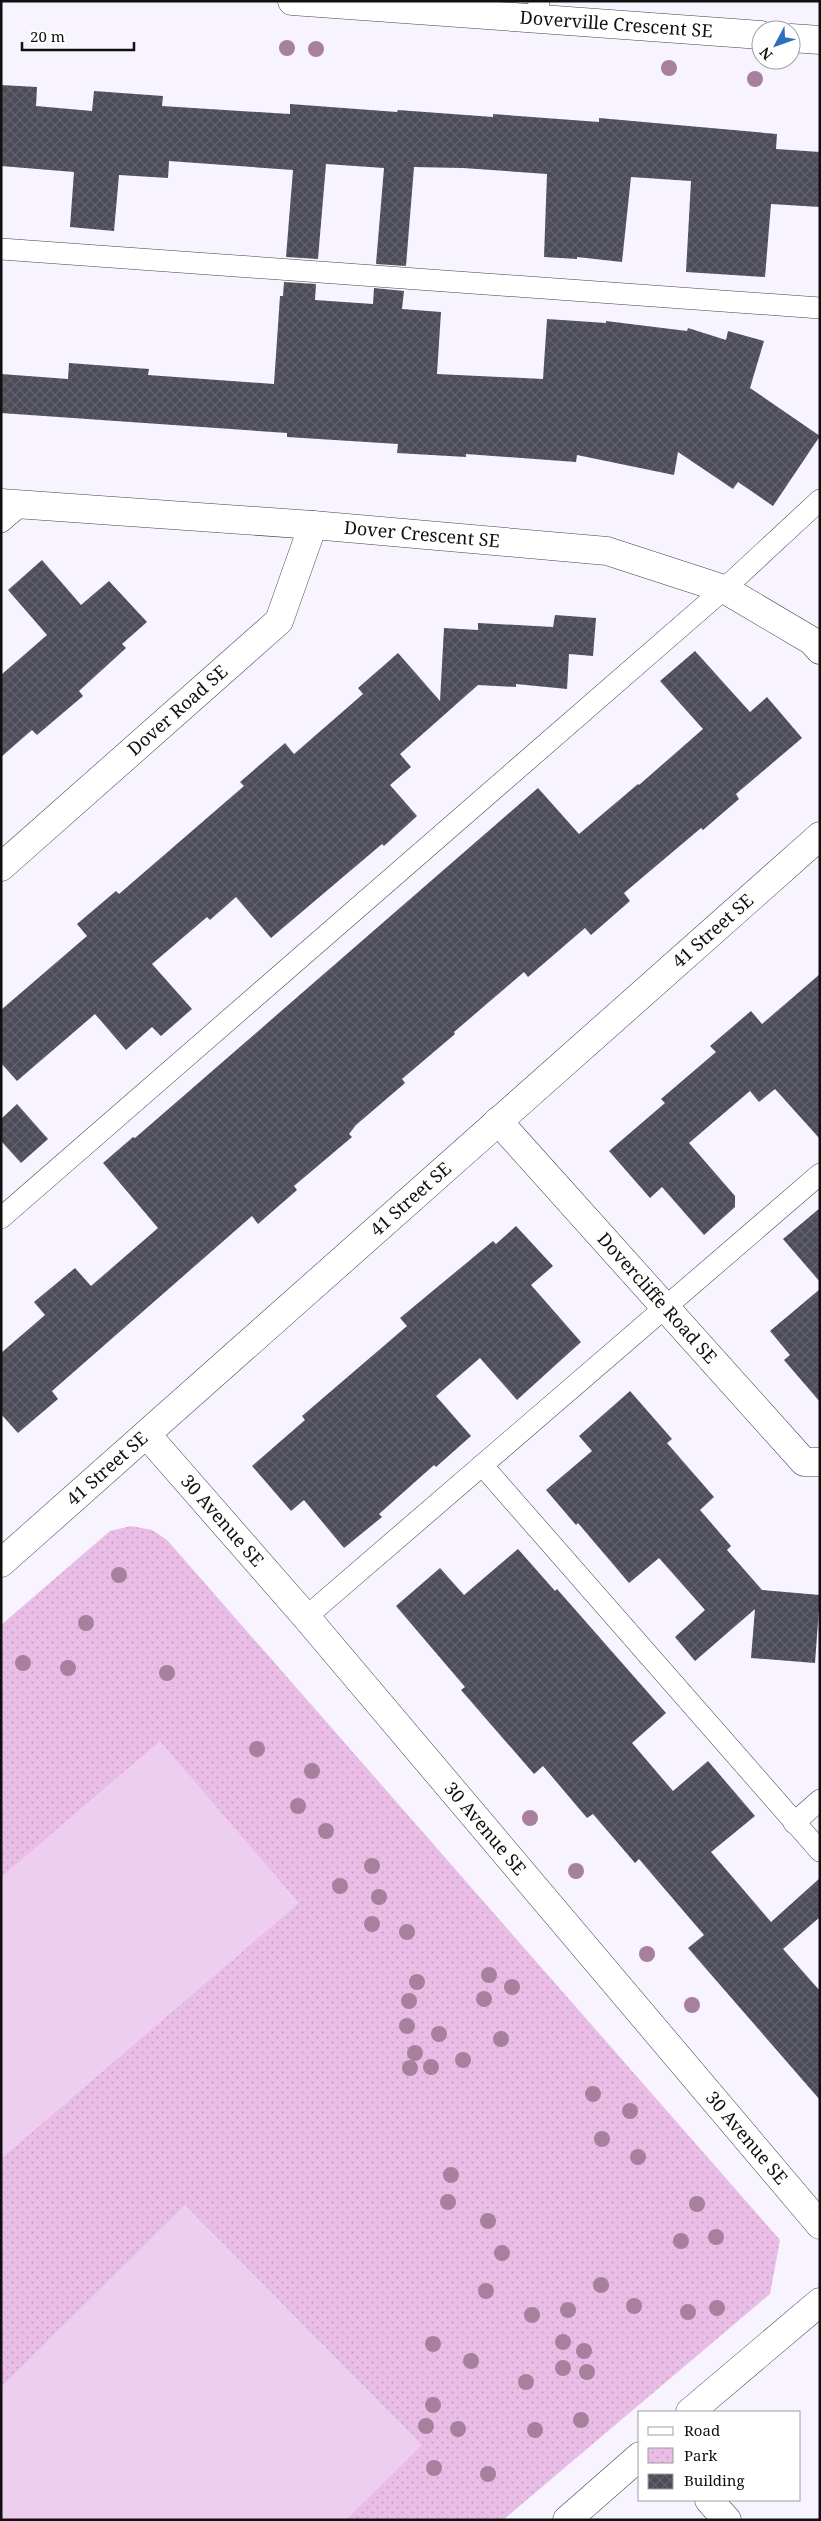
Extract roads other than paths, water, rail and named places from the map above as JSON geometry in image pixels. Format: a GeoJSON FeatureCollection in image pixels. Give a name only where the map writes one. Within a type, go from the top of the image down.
{"type":"FeatureCollection","features":[{"type":"Feature","properties":{"kind":"street","name":"Doverville Crescent SE"},"geometry":{"type":"LineString","coordinates":[[292,1],[538,10],[751,34]]}},
{"type":"Feature","properties":{"kind":"street"},"geometry":{"type":"LineString","coordinates":[[801,39],[820,40]]}},
{"type":"Feature","properties":{"kind":"street","name":"Dover Crescent SE"},"geometry":{"type":"LineString","coordinates":[[8,510],[312,524],[607,551],[724,589],[812,641],[820,650]]}},
{"type":"Feature","properties":{"kind":"street","name":"Dover Road SE"},"geometry":{"type":"LineString","coordinates":[[1,867],[278,621],[312,524]]}},
{"type":"Feature","properties":{"kind":"street","name":"41 Street SE"},"geometry":{"type":"LineString","coordinates":[[1,1563],[820,836]]}},
{"type":"Feature","properties":{"kind":"street","name":"Dovercliffe Road SE"},"geometry":{"type":"LineString","coordinates":[[498,1121],[804,1462],[820,1462]]}},
{"type":"Feature","properties":{"kind":"street","name":"30 Avenue SE"},"geometry":{"type":"LineString","coordinates":[[147,1435],[306,1617],[820,2225]]}},
{"type":"Feature","properties":{"kind":"street"},"geometry":{"type":"LineString","coordinates":[[691,2411],[820,2302]]}},
{"type":"Feature","properties":{"kind":"street"},"geometry":{"type":"LineString","coordinates":[[566,2520],[638,2458]]}},
{"type":"Feature","properties":{"kind":"street"},"geometry":{"type":"LineString","coordinates":[[710,2501],[727,2520]]}},
{"type":"Feature","properties":{"kind":"lane"},"geometry":{"type":"LineString","coordinates":[[1,249],[820,308]]}},
{"type":"Feature","properties":{"kind":"lane"},"geometry":{"type":"LineString","coordinates":[[1,1218],[724,589],[820,500]]}},
{"type":"Feature","properties":{"kind":"lane"},"geometry":{"type":"LineString","coordinates":[[306,1617],[820,1174]]}},
{"type":"Feature","properties":{"kind":"lane"},"geometry":{"type":"LineString","coordinates":[[482,1466],[820,1851]]}},
{"type":"Feature","properties":{"kind":"lane"},"geometry":{"type":"LineString","coordinates":[[794,1823],[820,1800]]}}]}
